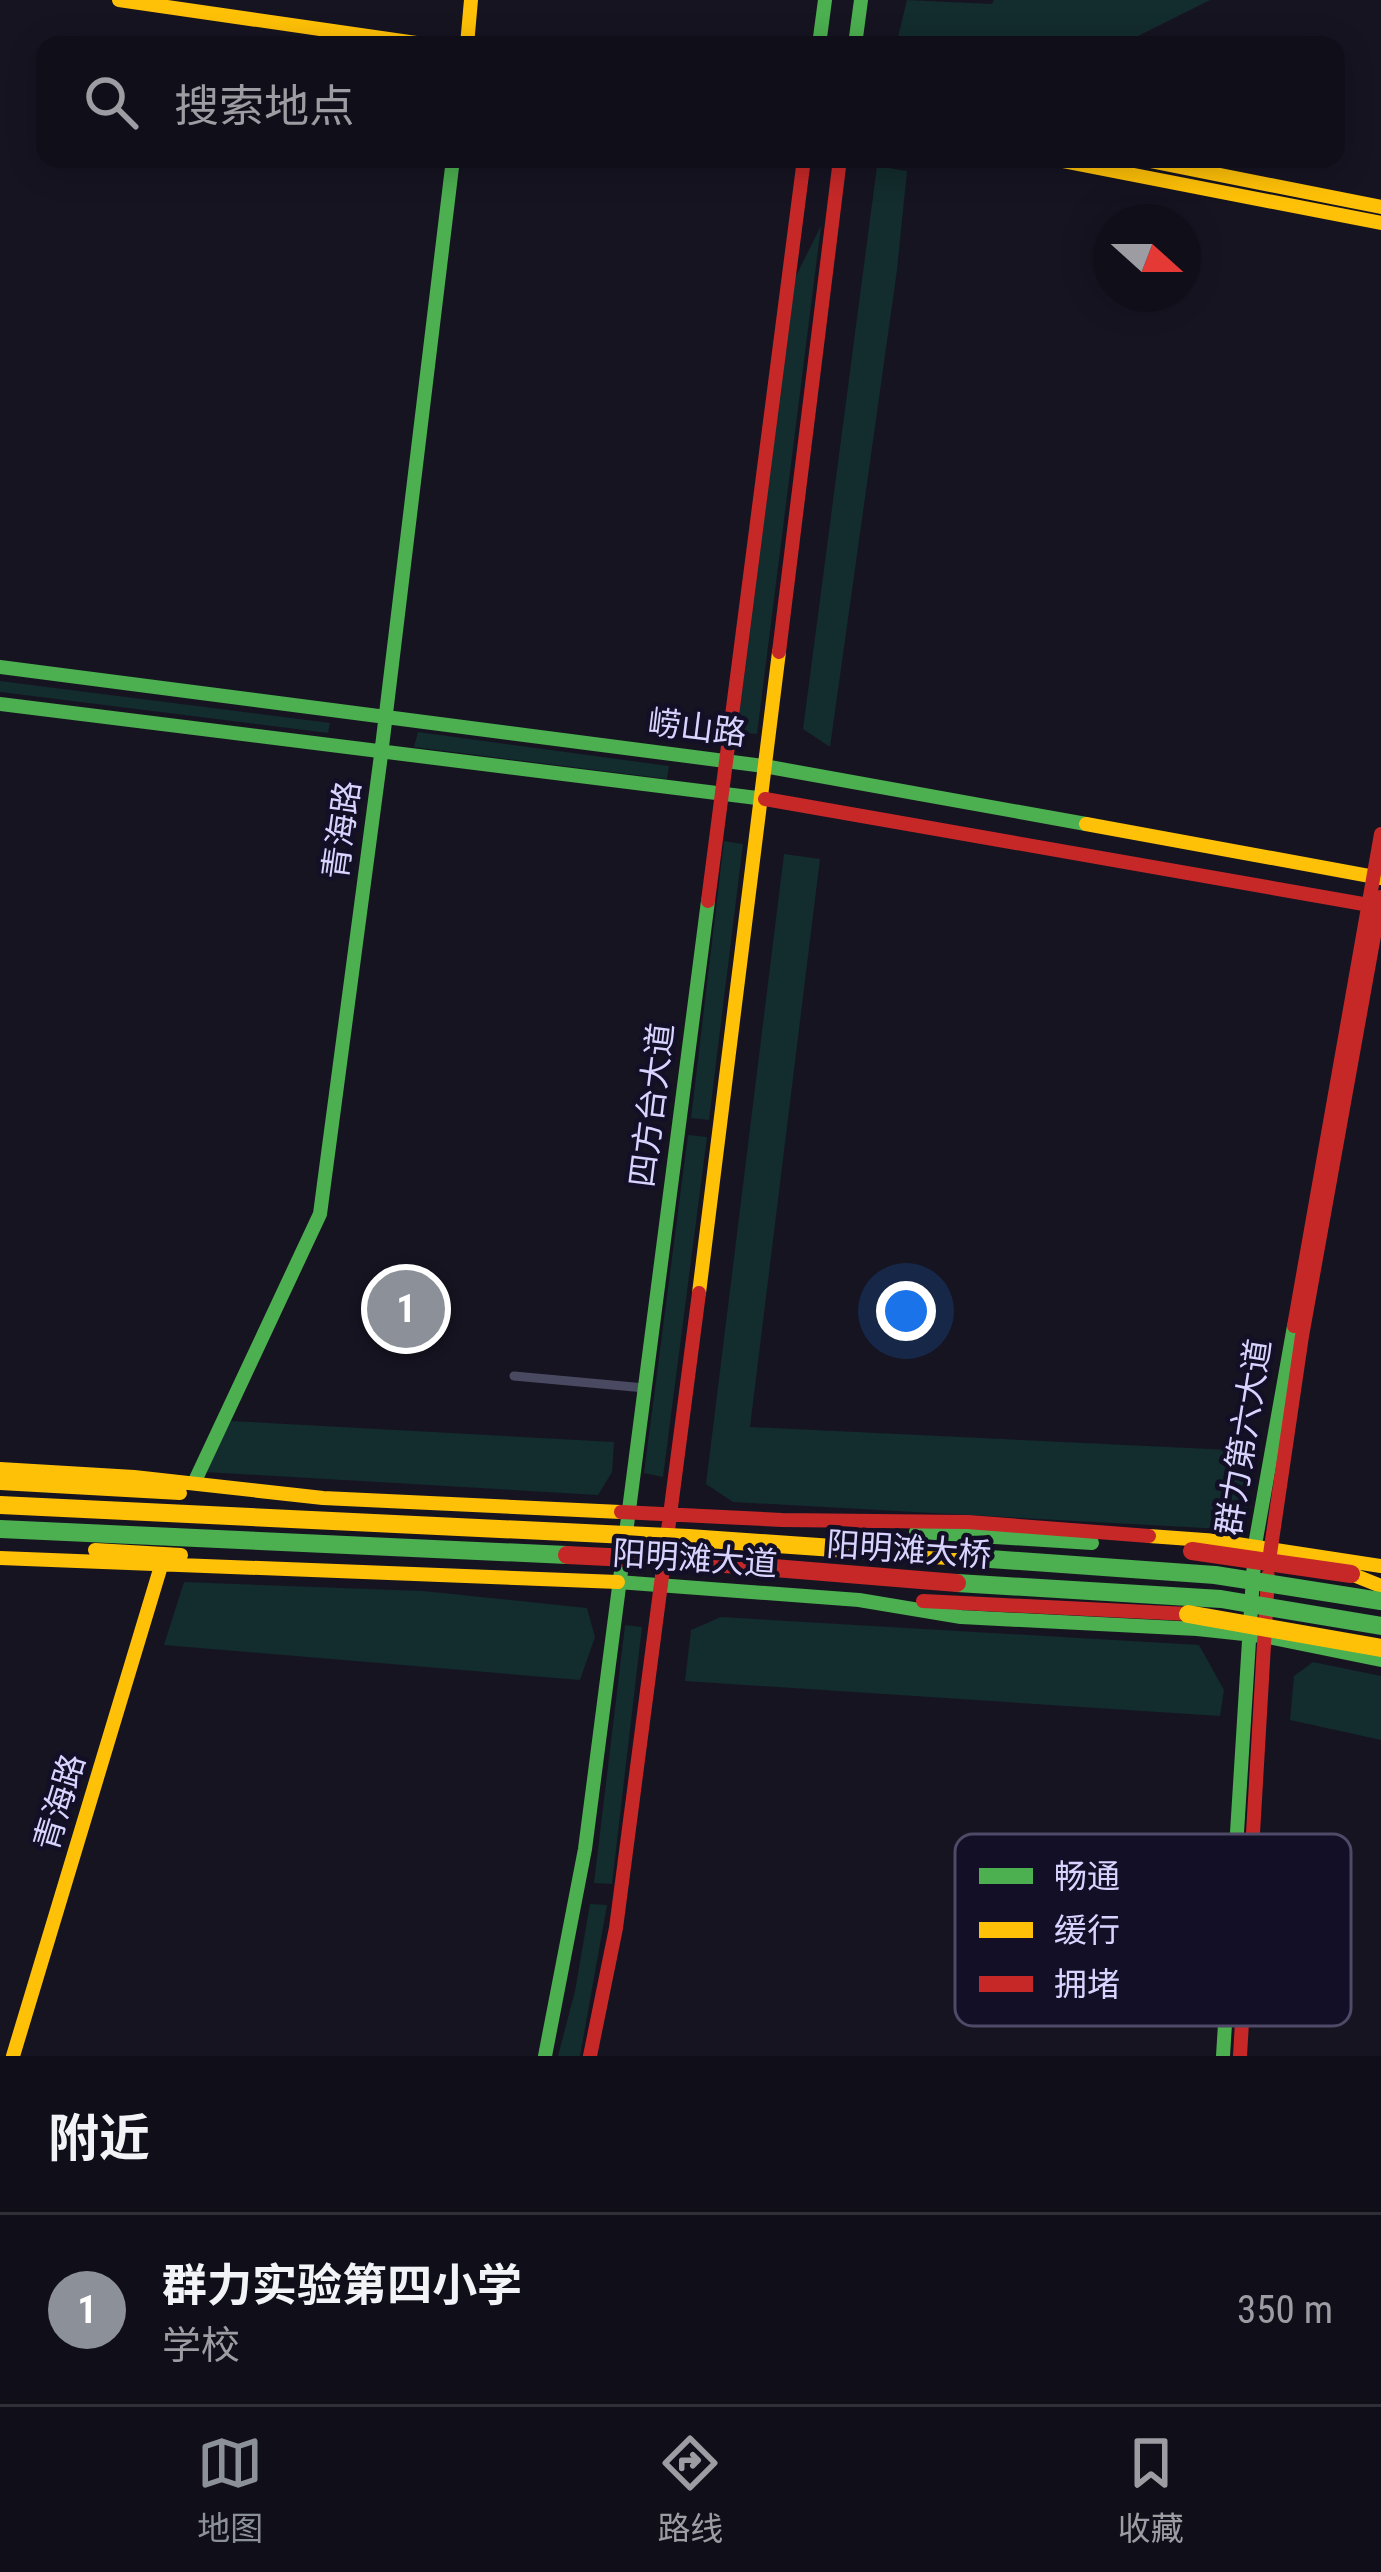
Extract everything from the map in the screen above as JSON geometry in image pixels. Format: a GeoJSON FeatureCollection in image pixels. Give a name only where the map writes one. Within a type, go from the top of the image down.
{"type":"FeatureCollection","features":[{"type":"Feature","properties":{"kind":"main road"},"geometry":{"type":"LineString","coordinates":[[118,0],[368,36]]}},
{"type":"Feature","properties":{"kind":"main road"},"geometry":{"type":"LineString","coordinates":[[468,36],[471,0]]}},
{"type":"Feature","properties":{"kind":"main road"},"geometry":{"type":"LineString","coordinates":[[820,36],[825,0]]}},
{"type":"Feature","properties":{"kind":"main road"},"geometry":{"type":"LineString","coordinates":[[856,36],[861,0]]}},
{"type":"Feature","properties":{"kind":"main road","name":"青海路"},"geometry":{"type":"LineString","coordinates":[[194,1483],[320,1214],[452,168]]}},
{"type":"Feature","properties":{"kind":"main road","name":"四方台大道"},"geometry":{"type":"LineString","coordinates":[[545,2056],[585,1849],[803,168]]}},
{"type":"Feature","properties":{"kind":"main road"},"geometry":{"type":"LineString","coordinates":[[590,2056],[616,1928],[663,1586],[839,168]]}},
{"type":"Feature","properties":{"kind":"main road"},"geometry":{"type":"LineString","coordinates":[[1098,168],[1381,223]]}},
{"type":"Feature","properties":{"kind":"main road"},"geometry":{"type":"LineString","coordinates":[[1185,168],[1381,207]]}},
{"type":"Feature","properties":{"kind":"main road","name":"崂山路"},"geometry":{"type":"LineString","coordinates":[[0,667],[764,766],[1377,877]]}},
{"type":"Feature","properties":{"kind":"main road","name":"崂山路"},"geometry":{"type":"LineString","coordinates":[[0,704],[381,755],[760,798],[1378,903]]}},
{"type":"Feature","properties":{"kind":"main road","name":"群力第六大道"},"geometry":{"type":"LineString","coordinates":[[1240,1834],[1263,1546],[1378,903],[1381,834]]}},
{"type":"Feature","properties":{"kind":"main road","name":"阳明滩大道"},"geometry":{"type":"LineString","coordinates":[[0,1469],[323,1498],[782,1520],[968,1522],[1263,1546],[1381,1566]]}},
{"type":"Feature","properties":{"kind":"main road"},"geometry":{"type":"LineString","coordinates":[[0,1483],[323,1498]]}},
{"type":"Feature","properties":{"kind":"main road","name":"阳明滩大桥"},"geometry":{"type":"LineString","coordinates":[[0,1505],[689,1538],[1215,1575],[1381,1600]]}},
{"type":"Feature","properties":{"kind":"main road"},"geometry":{"type":"LineString","coordinates":[[782,1520],[1223,1554],[1381,1582]]}},
{"type":"Feature","properties":{"kind":"main road","name":"阳明滩大桥"},"geometry":{"type":"LineString","coordinates":[[0,1529],[689,1561],[1222,1599],[1381,1626]]}},
{"type":"Feature","properties":{"kind":"main road"},"geometry":{"type":"LineString","coordinates":[[0,1546],[322,1568]]}},
{"type":"Feature","properties":{"kind":"main road","name":"阳明滩大道"},"geometry":{"type":"LineString","coordinates":[[0,1558],[618,1582],[859,1600],[961,1617],[1255,1636],[1381,1660]]}},
{"type":"Feature","properties":{"kind":"main road","name":"青海路"},"geometry":{"type":"LineString","coordinates":[[13,2056],[161,1566]]}},
{"type":"Feature","properties":{"kind":"main road"},"geometry":{"type":"LineString","coordinates":[[859,1600],[1188,1614],[1381,1644]]}},
{"type":"Feature","properties":{"kind":"main road","name":"群力第六大道"},"geometry":{"type":"LineString","coordinates":[[1248,1834],[1255,1636]]}},
{"type":"Feature","properties":{"kind":"main road","name":"群力第六大道"},"geometry":{"type":"LineString","coordinates":[[1223,2056],[1225,2026]]}},
{"type":"Feature","properties":{"kind":"main road","name":"群力第六大道"},"geometry":{"type":"LineString","coordinates":[[1240,2056],[1241,2026]]}},
{"type":"Feature","properties":{"kind":"street"},"geometry":{"type":"LineString","coordinates":[[514,1376],[644,1388]]}},
{"type":"Feature","properties":{"kind":"green space"},"geometry":{"type":"Polygon","coordinates":[[[907,0],[992,4],[994,0],[1210,0],[1138,36],[898,36],[907,0]]]}},
{"type":"Feature","properties":{"kind":"green space"},"geometry":{"type":"Polygon","coordinates":[[[877,168],[907,171],[830,747],[803,729],[877,168]]]}},
{"type":"Feature","properties":{"kind":"green space"},"geometry":{"type":"Polygon","coordinates":[[[821,226],[757,734],[737,732],[795,278],[821,226]]]}},
{"type":"Feature","properties":{"kind":"green space"},"geometry":{"type":"Polygon","coordinates":[[[0,681],[330,723],[328,733],[0,692],[0,681]]]}},
{"type":"Feature","properties":{"kind":"green space"},"geometry":{"type":"Polygon","coordinates":[[[418,732],[669,766],[667,779],[414,747],[418,732]]]}},
{"type":"Feature","properties":{"kind":"green space"},"geometry":{"type":"Polygon","coordinates":[[[724,841],[743,844],[709,1120],[691,1118],[724,841]]]}},
{"type":"Feature","properties":{"kind":"green space"},"geometry":{"type":"Polygon","coordinates":[[[784,854],[820,859],[750,1427],[1251,1451],[1247,1509],[1222,1529],[733,1502],[706,1484],[784,854]]]}},
{"type":"Feature","properties":{"kind":"green space"},"geometry":{"type":"Polygon","coordinates":[[[688,1135],[707,1137],[663,1477],[644,1473],[688,1135]]]}},
{"type":"Feature","properties":{"kind":"green space"},"geometry":{"type":"Polygon","coordinates":[[[231,1421],[614,1442],[612,1472],[598,1495],[205,1472],[231,1421]]]}},
{"type":"Feature","properties":{"kind":"green space"},"geometry":{"type":"Polygon","coordinates":[[[184,1582],[423,1591],[587,1608],[595,1637],[580,1680],[164,1645],[184,1582]]]}},
{"type":"Feature","properties":{"kind":"green space"},"geometry":{"type":"Polygon","coordinates":[[[721,1617],[1199,1645],[1224,1690],[1220,1716],[685,1681],[691,1630],[721,1617]]]}},
{"type":"Feature","properties":{"kind":"green space"},"geometry":{"type":"Polygon","coordinates":[[[625,1625],[642,1627],[612,1884],[594,1883],[625,1625]]]}},
{"type":"Feature","properties":{"kind":"green space"},"geometry":{"type":"Polygon","coordinates":[[[1313,1662],[1381,1676],[1381,1740],[1290,1720],[1294,1676],[1313,1662]]]}},
{"type":"Feature","properties":{"kind":"green space"},"geometry":{"type":"Polygon","coordinates":[[[590,1904],[607,1905],[580,2056],[558,2056],[575,1991],[590,1904]]]}},
{"type":"Feature","properties":{"kind":"traffic: fast"},"geometry":{"type":"LineString","coordinates":[[820,36],[825,0]]}},
{"type":"Feature","properties":{"kind":"traffic: fast"},"geometry":{"type":"LineString","coordinates":[[856,36],[861,0]]}},
{"type":"Feature","properties":{"kind":"traffic: fast"},"geometry":{"type":"LineString","coordinates":[[194,1483],[320,1214],[452,168]]}},
{"type":"Feature","properties":{"kind":"traffic: fast"},"geometry":{"type":"LineString","coordinates":[[0,667],[764,766],[1086,824]]}},
{"type":"Feature","properties":{"kind":"traffic: fast"},"geometry":{"type":"LineString","coordinates":[[0,704],[765,799]]}},
{"type":"Feature","properties":{"kind":"traffic: fast"},"geometry":{"type":"LineString","coordinates":[[545,2056],[585,1849],[708,901]]}},
{"type":"Feature","properties":{"kind":"traffic: fast"},"geometry":{"type":"LineString","coordinates":[[1237,1834],[1255,1545],[1294,1326]]}},
{"type":"Feature","properties":{"kind":"traffic: fast"},"geometry":{"type":"LineString","coordinates":[[0,1529],[567,1555]]}},
{"type":"Feature","properties":{"kind":"traffic: fast"},"geometry":{"type":"LineString","coordinates":[[916,1532],[1092,1543]]}},
{"type":"Feature","properties":{"kind":"traffic: fast"},"geometry":{"type":"LineString","coordinates":[[962,1557],[1215,1575],[1381,1601]]}},
{"type":"Feature","properties":{"kind":"traffic: fast"},"geometry":{"type":"LineString","coordinates":[[618,1582],[859,1600],[961,1617],[1197,1629],[1263,1636],[1381,1660]]}},
{"type":"Feature","properties":{"kind":"traffic: fast"},"geometry":{"type":"LineString","coordinates":[[957,1583],[1221,1599],[1381,1626]]}},
{"type":"Feature","properties":{"kind":"traffic: fast"},"geometry":{"type":"LineString","coordinates":[[1223,2056],[1225,2026]]}},
{"type":"Feature","properties":{"kind":"traffic: slow"},"geometry":{"type":"LineString","coordinates":[[119,0],[368,36]]}},
{"type":"Feature","properties":{"kind":"traffic: slow"},"geometry":{"type":"LineString","coordinates":[[468,36],[471,0]]}},
{"type":"Feature","properties":{"kind":"traffic: slow"},"geometry":{"type":"LineString","coordinates":[[1098,168],[1381,223]]}},
{"type":"Feature","properties":{"kind":"traffic: slow"},"geometry":{"type":"LineString","coordinates":[[1185,168],[1381,207]]}},
{"type":"Feature","properties":{"kind":"traffic: slow"},"geometry":{"type":"LineString","coordinates":[[699,1293],[779,652]]}},
{"type":"Feature","properties":{"kind":"traffic: slow"},"geometry":{"type":"LineString","coordinates":[[1086,824],[1381,878]]}},
{"type":"Feature","properties":{"kind":"traffic: slow"},"geometry":{"type":"LineString","coordinates":[[0,1469],[134,1477],[323,1498],[621,1512]]}},
{"type":"Feature","properties":{"kind":"traffic: slow"},"geometry":{"type":"LineString","coordinates":[[0,1483],[180,1493]]}},
{"type":"Feature","properties":{"kind":"traffic: slow"},"geometry":{"type":"LineString","coordinates":[[0,1505],[689,1538],[962,1557]]}},
{"type":"Feature","properties":{"kind":"traffic: slow"},"geometry":{"type":"LineString","coordinates":[[1149,1536],[1218,1541],[1381,1566]]}},
{"type":"Feature","properties":{"kind":"traffic: slow"},"geometry":{"type":"LineString","coordinates":[[95,1550],[181,1555]]}},
{"type":"Feature","properties":{"kind":"traffic: slow"},"geometry":{"type":"LineString","coordinates":[[0,1558],[618,1582]]}},
{"type":"Feature","properties":{"kind":"traffic: slow"},"geometry":{"type":"LineString","coordinates":[[13,2056],[161,1566]]}},
{"type":"Feature","properties":{"kind":"traffic: slow"},"geometry":{"type":"LineString","coordinates":[[1351,1574],[1381,1586]]}},
{"type":"Feature","properties":{"kind":"traffic: slow"},"geometry":{"type":"LineString","coordinates":[[1188,1614],[1381,1648]]}},
{"type":"Feature","properties":{"kind":"traffic: jam"},"geometry":{"type":"LineString","coordinates":[[708,901],[803,168]]}},
{"type":"Feature","properties":{"kind":"traffic: jam"},"geometry":{"type":"LineString","coordinates":[[779,652],[839,168]]}},
{"type":"Feature","properties":{"kind":"traffic: jam"},"geometry":{"type":"LineString","coordinates":[[765,799],[1381,907]]}},
{"type":"Feature","properties":{"kind":"traffic: jam"},"geometry":{"type":"LineString","coordinates":[[1294,1326],[1381,834]]}},
{"type":"Feature","properties":{"kind":"traffic: jam"},"geometry":{"type":"LineString","coordinates":[[1270,1554],[1302,1336],[1381,897]]}},
{"type":"Feature","properties":{"kind":"traffic: jam"},"geometry":{"type":"LineString","coordinates":[[590,2056],[616,1928],[699,1293]]}},
{"type":"Feature","properties":{"kind":"traffic: jam"},"geometry":{"type":"LineString","coordinates":[[621,1512],[968,1522],[1149,1536]]}},
{"type":"Feature","properties":{"kind":"traffic: jam"},"geometry":{"type":"LineString","coordinates":[[1192,1551],[1351,1574]]}},
{"type":"Feature","properties":{"kind":"traffic: jam"},"geometry":{"type":"LineString","coordinates":[[567,1555],[957,1583]]}},
{"type":"Feature","properties":{"kind":"traffic: jam"},"geometry":{"type":"LineString","coordinates":[[1253,1834],[1268,1576]]}},
{"type":"Feature","properties":{"kind":"traffic: jam"},"geometry":{"type":"LineString","coordinates":[[923,1601],[1188,1614]]}},
{"type":"Feature","properties":{"kind":"traffic: jam"},"geometry":{"type":"LineString","coordinates":[[1240,2056],[1242,2026]]}},
{"type":"Feature","properties":{"kind":"place","name":"群力实验第四小学"},"geometry":{"type":"Point","coordinates":[406,1309]}}]}
